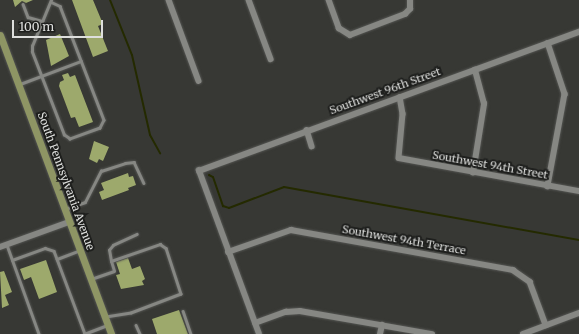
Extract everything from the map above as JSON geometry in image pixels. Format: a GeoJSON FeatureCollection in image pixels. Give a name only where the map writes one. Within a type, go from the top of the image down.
{"type":"FeatureCollection","features":[{"type":"Feature","properties":{"kind":"main road","name":"South Pennsylvania Avenue"},"geometry":{"type":"LineString","coordinates":[[0,35],[111,334]]}},
{"type":"Feature","properties":{"kind":"street"},"geometry":{"type":"LineString","coordinates":[[169,0],[199,81]]}},
{"type":"Feature","properties":{"kind":"street"},"geometry":{"type":"LineString","coordinates":[[249,0],[271,59]]}},
{"type":"Feature","properties":{"kind":"street"},"geometry":{"type":"LineString","coordinates":[[329,0],[339,28],[344,33],[353,34],[401,17],[408,12],[410,0]]}},
{"type":"Feature","properties":{"kind":"street","name":"Southwest 96th Street"},"geometry":{"type":"LineString","coordinates":[[228,252],[199,171],[307,130],[579,32]]}},
{"type":"Feature","properties":{"kind":"street"},"geometry":{"type":"LineString","coordinates":[[548,43],[565,94],[548,186]]}},
{"type":"Feature","properties":{"kind":"street"},"geometry":{"type":"LineString","coordinates":[[473,173],[484,104],[475,70]]}},
{"type":"Feature","properties":{"kind":"street","name":"Southwest 94th Street"},"geometry":{"type":"LineString","coordinates":[[400,97],[403,114],[398,158],[473,173],[579,191]]}},
{"type":"Feature","properties":{"kind":"street"},"geometry":{"type":"LineString","coordinates":[[307,130],[312,146]]}},
{"type":"Feature","properties":{"kind":"street"},"geometry":{"type":"LineString","coordinates":[[0,247],[69,222]]}},
{"type":"Feature","properties":{"kind":"street","name":"Southwest 94th Terrace"},"geometry":{"type":"LineString","coordinates":[[228,252],[290,230],[513,270],[530,282],[546,325]]}},
{"type":"Feature","properties":{"kind":"street"},"geometry":{"type":"LineString","coordinates":[[228,252],[259,334]]}},
{"type":"Feature","properties":{"kind":"street"},"geometry":{"type":"LineString","coordinates":[[256,323],[296,310],[432,334]]}},
{"type":"Feature","properties":{"kind":"street"},"geometry":{"type":"LineString","coordinates":[[523,334],[579,313]]}},
{"type":"Feature","properties":{"kind":"street"},"geometry":{"type":"LineString","coordinates":[[380,334],[382,325]]}},
{"type":"Feature","properties":{"kind":"lane"},"geometry":{"type":"LineString","coordinates":[[51,1],[60,6],[104,120],[100,128],[70,139],[64,136],[41,76],[32,46],[51,1]]}},
{"type":"Feature","properties":{"kind":"lane"},"geometry":{"type":"LineString","coordinates":[[23,4],[28,17],[42,21]]}},
{"type":"Feature","properties":{"kind":"lane"},"geometry":{"type":"LineString","coordinates":[[18,84],[81,61]]}},
{"type":"Feature","properties":{"kind":"lane"},"geometry":{"type":"LineString","coordinates":[[65,209],[85,202],[101,171],[113,167],[134,162],[144,183]]}},
{"type":"Feature","properties":{"kind":"lane"},"geometry":{"type":"LineString","coordinates":[[91,280],[114,271],[109,250],[113,245],[137,234]]}},
{"type":"Feature","properties":{"kind":"lane"},"geometry":{"type":"LineString","coordinates":[[7,244],[39,334]]}},
{"type":"Feature","properties":{"kind":"lane"},"geometry":{"type":"LineString","coordinates":[[105,318],[131,313],[179,296],[181,290],[163,245],[160,244],[111,261]]}},
{"type":"Feature","properties":{"kind":"lane"},"geometry":{"type":"LineString","coordinates":[[12,260],[46,248],[54,251],[84,334],[108,325]]}},
{"type":"Feature","properties":{"kind":"lane"},"geometry":{"type":"LineString","coordinates":[[57,259],[80,250]]}},
{"type":"Feature","properties":{"kind":"lane"},"geometry":{"type":"LineString","coordinates":[[183,311],[191,334]]}},
{"type":"Feature","properties":{"kind":"lane"},"geometry":{"type":"LineString","coordinates":[[136,325],[140,334]]}},
{"type":"Feature","properties":{"kind":"building"},"geometry":{"type":"Polygon","coordinates":[[[13,0],[33,0],[26,3],[22,1],[15,7],[13,0]]]}},
{"type":"Feature","properties":{"kind":"building"},"geometry":{"type":"Polygon","coordinates":[[[72,0],[93,0],[103,24],[98,26],[108,51],[93,57],[72,0]]]}},
{"type":"Feature","properties":{"kind":"building"},"geometry":{"type":"Polygon","coordinates":[[[60,34],[69,56],[51,66],[46,40],[60,34]]]}},
{"type":"Feature","properties":{"kind":"building"},"geometry":{"type":"Polygon","coordinates":[[[68,73],[70,77],[75,75],[93,122],[79,127],[75,117],[71,118],[59,86],[60,82],[64,80],[62,75],[68,73]]]}},
{"type":"Feature","properties":{"kind":"building"},"geometry":{"type":"Polygon","coordinates":[[[94,141],[109,147],[103,161],[99,159],[97,163],[89,159],[94,141]]]}},
{"type":"Feature","properties":{"kind":"building"},"geometry":{"type":"Polygon","coordinates":[[[128,173],[129,177],[133,176],[136,185],[128,188],[129,190],[102,200],[99,192],[104,190],[101,183],[128,173]]]}},
{"type":"Feature","properties":{"kind":"building"},"geometry":{"type":"Polygon","coordinates":[[[128,258],[132,269],[140,266],[145,279],[142,281],[144,285],[121,289],[116,275],[120,274],[116,262],[128,258]]]}},
{"type":"Feature","properties":{"kind":"building"},"geometry":{"type":"Polygon","coordinates":[[[46,260],[57,292],[39,299],[31,277],[24,280],[20,269],[46,260]]]}},
{"type":"Feature","properties":{"kind":"building"},"geometry":{"type":"Polygon","coordinates":[[[4,271],[12,292],[5,295],[9,305],[2,308],[0,272],[4,271]]]}},
{"type":"Feature","properties":{"kind":"building"},"geometry":{"type":"Polygon","coordinates":[[[179,310],[188,334],[157,334],[152,319],[179,310]]]}},
{"type":"Feature","properties":{"kind":"waterway"},"geometry":{"type":"LineString","coordinates":[[110,0],[132,55],[150,135],[160,153]]}},
{"type":"Feature","properties":{"kind":"waterway"},"geometry":{"type":"LineString","coordinates":[[209,175],[213,177],[223,206],[229,208],[284,187],[579,240]]}}]}
